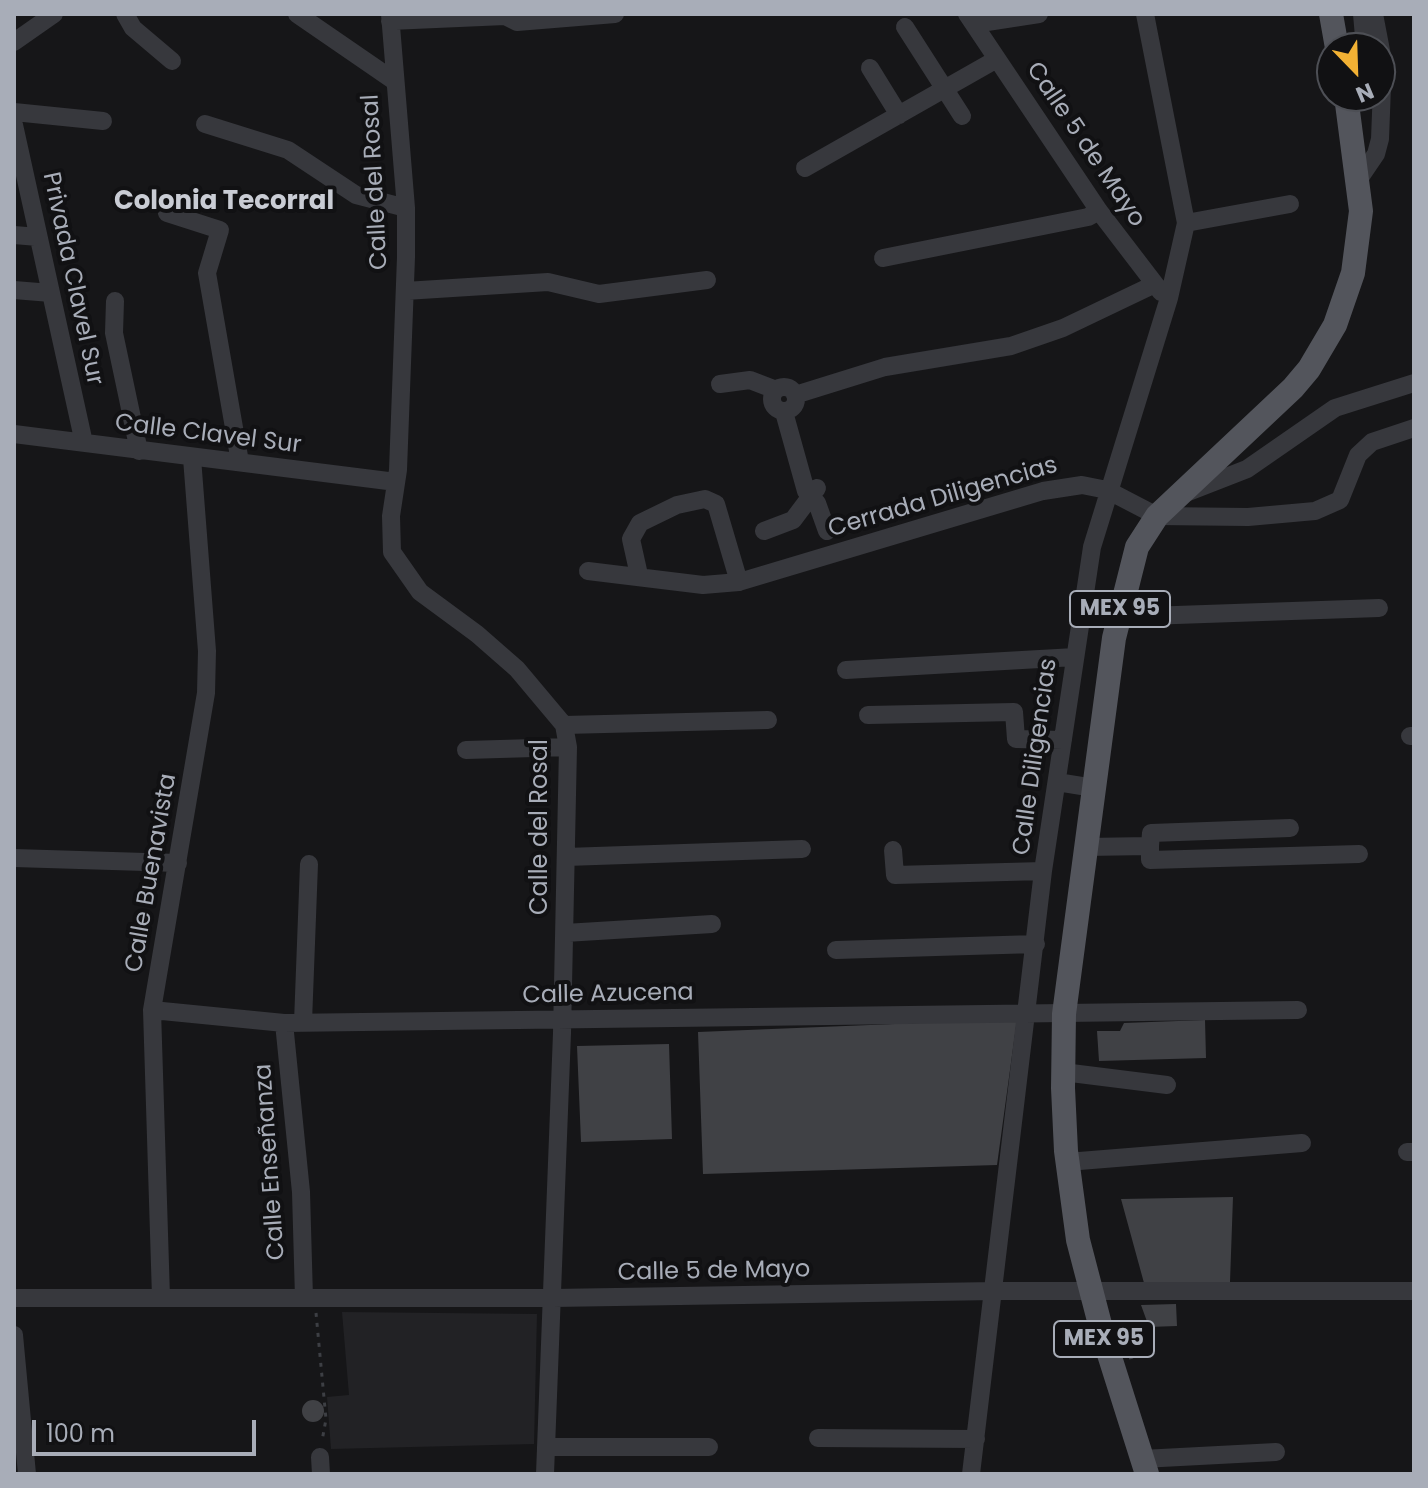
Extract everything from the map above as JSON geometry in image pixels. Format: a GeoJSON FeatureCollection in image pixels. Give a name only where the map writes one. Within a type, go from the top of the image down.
{"type":"FeatureCollection","features":[{"type":"Feature","properties":{"kind":"main road","name":"MEX 95"},"geometry":{"type":"LineString","coordinates":[[1145,1466],[1091,1293],[1078,1240],[1067,1162],[1063,1072],[1064,1014],[1118,617],[1137,547],[1157,516],[1174,497],[1275,408],[1323,348],[1353,273],[1359,243],[1359,179],[1351,112]]}},
{"type":"Feature","properties":{"kind":"street"},"geometry":{"type":"LineString","coordinates":[[14,42],[54,14]]}},
{"type":"Feature","properties":{"kind":"street"},"geometry":{"type":"LineString","coordinates":[[125,14],[133,28],[172,61]]}},
{"type":"Feature","properties":{"kind":"street"},"geometry":{"type":"LineString","coordinates":[[297,14],[393,80]]}},
{"type":"Feature","properties":{"kind":"street"},"geometry":{"type":"LineString","coordinates":[[390,18],[506,15],[517,22],[615,14]]}},
{"type":"Feature","properties":{"kind":"street"},"geometry":{"type":"LineString","coordinates":[[971,19],[1039,14]]}},
{"type":"Feature","properties":{"kind":"street","name":"Calle Diligencias"},"geometry":{"type":"LineString","coordinates":[[971,1474],[1043,871],[1092,547],[1107,490],[1169,298],[1186,223],[1145,14]]}},
{"type":"Feature","properties":{"kind":"street"},"geometry":{"type":"LineString","coordinates":[[1359,179],[1376,154],[1380,139],[1383,61],[1374,14]]}},
{"type":"Feature","properties":{"kind":"street","name":"Calle del Rosal"},"geometry":{"type":"LineString","coordinates":[[390,18],[406,208],[396,482],[391,516],[392,552],[420,592],[477,634],[517,669],[564,725],[568,747],[565,933],[545,1474]]}},
{"type":"Feature","properties":{"kind":"street","name":"Calle 5 de Mayo"},"geometry":{"type":"LineString","coordinates":[[971,19],[1099,211],[1153,285],[1169,298]]}},
{"type":"Feature","properties":{"kind":"street"},"geometry":{"type":"LineString","coordinates":[[905,27],[962,116]]}},
{"type":"Feature","properties":{"kind":"street"},"geometry":{"type":"LineString","coordinates":[[805,168],[997,59]]}},
{"type":"Feature","properties":{"kind":"street"},"geometry":{"type":"LineString","coordinates":[[870,68],[899,115]]}},
{"type":"Feature","properties":{"kind":"street"},"geometry":{"type":"LineString","coordinates":[[14,112],[103,121]]}},
{"type":"Feature","properties":{"kind":"street"},"geometry":{"type":"LineString","coordinates":[[205,124],[288,150],[356,195],[406,208]]}},
{"type":"Feature","properties":{"kind":"street","name":"Privada Clavel Sur"},"geometry":{"type":"LineString","coordinates":[[14,125],[84,443]]}},
{"type":"Feature","properties":{"kind":"street"},"geometry":{"type":"LineString","coordinates":[[1186,223],[1290,204]]}},
{"type":"Feature","properties":{"kind":"street"},"geometry":{"type":"LineString","coordinates":[[883,258],[1088,217],[1099,211]]}},
{"type":"Feature","properties":{"kind":"street"},"geometry":{"type":"LineString","coordinates":[[167,213],[220,230],[207,273],[240,462]]}},
{"type":"Feature","properties":{"kind":"street"},"geometry":{"type":"LineString","coordinates":[[14,235],[38,237]]}},
{"type":"Feature","properties":{"kind":"street"},"geometry":{"type":"LineString","coordinates":[[405,291],[548,282],[599,294],[707,280]]}},
{"type":"Feature","properties":{"kind":"street"},"geometry":{"type":"LineString","coordinates":[[720,384],[750,380],[776,390],[772,404],[790,405],[885,367],[1011,346],[1063,328],[1153,285]]}},
{"type":"Feature","properties":{"kind":"street"},"geometry":{"type":"LineString","coordinates":[[14,290],[51,293]]}},
{"type":"Feature","properties":{"kind":"street"},"geometry":{"type":"LineString","coordinates":[[115,301],[114,333],[139,451]]}},
{"type":"Feature","properties":{"kind":"street"},"geometry":{"type":"LineString","coordinates":[[1174,497],[1247,469],[1335,408],[1414,383]]}},
{"type":"Feature","properties":{"kind":"street"},"geometry":{"type":"LineString","coordinates":[[790,405],[827,531]]}},
{"type":"Feature","properties":{"kind":"street"},"geometry":{"type":"LineString","coordinates":[[1157,516],[1248,517],[1315,511],[1340,500],[1358,455],[1372,442],[1414,428]]}},
{"type":"Feature","properties":{"kind":"street","name":"Calle Clavel Sur"},"geometry":{"type":"LineString","coordinates":[[14,434],[396,482]]}},
{"type":"Feature","properties":{"kind":"street","name":"Calle Buenavista"},"geometry":{"type":"LineString","coordinates":[[161,1297],[152,1010],[206,693],[207,651],[192,458]]}},
{"type":"Feature","properties":{"kind":"street","name":"Cerrada Diligencias"},"geometry":{"type":"LineString","coordinates":[[588,571],[703,585],[739,582],[1043,491],[1082,485],[1107,490],[1157,516]]}},
{"type":"Feature","properties":{"kind":"street"},"geometry":{"type":"LineString","coordinates":[[764,531],[793,520],[815,496]]}},
{"type":"Feature","properties":{"kind":"street"},"geometry":{"type":"LineString","coordinates":[[639,575],[631,539],[640,523],[677,505],[705,499],[716,504],[739,582]]}},
{"type":"Feature","properties":{"kind":"street"},"geometry":{"type":"LineString","coordinates":[[1118,617],[1379,608]]}},
{"type":"Feature","properties":{"kind":"street"},"geometry":{"type":"LineString","coordinates":[[846,670],[1075,657]]}},
{"type":"Feature","properties":{"kind":"street"},"geometry":{"type":"LineString","coordinates":[[868,715],[1014,712],[1016,739],[1063,740]]}},
{"type":"Feature","properties":{"kind":"street"},"geometry":{"type":"LineString","coordinates":[[564,725],[768,720]]}},
{"type":"Feature","properties":{"kind":"street"},"geometry":{"type":"LineString","coordinates":[[466,750],[568,747]]}},
{"type":"Feature","properties":{"kind":"street"},"geometry":{"type":"LineString","coordinates":[[1057,782],[1094,788]]}},
{"type":"Feature","properties":{"kind":"street"},"geometry":{"type":"LineString","coordinates":[[1290,828],[1151,833],[1150,860],[1359,854]]}},
{"type":"Feature","properties":{"kind":"street"},"geometry":{"type":"LineString","coordinates":[[1085,847],[1150,846]]}},
{"type":"Feature","properties":{"kind":"street"},"geometry":{"type":"LineString","coordinates":[[566,857],[802,849]]}},
{"type":"Feature","properties":{"kind":"street"},"geometry":{"type":"LineString","coordinates":[[893,850],[895,875],[1043,871]]}},
{"type":"Feature","properties":{"kind":"street"},"geometry":{"type":"LineString","coordinates":[[14,858],[178,863]]}},
{"type":"Feature","properties":{"kind":"street"},"geometry":{"type":"LineString","coordinates":[[303,1022],[309,864]]}},
{"type":"Feature","properties":{"kind":"street"},"geometry":{"type":"LineString","coordinates":[[565,933],[712,924]]}},
{"type":"Feature","properties":{"kind":"street"},"geometry":{"type":"LineString","coordinates":[[836,950],[1036,944]]}},
{"type":"Feature","properties":{"kind":"street","name":"Calle Azucena"},"geometry":{"type":"LineString","coordinates":[[152,1010],[284,1023],[1298,1010]]}},
{"type":"Feature","properties":{"kind":"street","name":"Calle Enseñanza"},"geometry":{"type":"LineString","coordinates":[[284,1023],[309,1298]]}},
{"type":"Feature","properties":{"kind":"street"},"geometry":{"type":"LineString","coordinates":[[1063,1072],[1167,1085]]}},
{"type":"Feature","properties":{"kind":"street"},"geometry":{"type":"LineString","coordinates":[[1067,1162],[1302,1143]]}},
{"type":"Feature","properties":{"kind":"street","name":"Calle 5 de Mayo"},"geometry":{"type":"LineString","coordinates":[[14,1298],[553,1298],[995,1291],[1414,1291]]}},
{"type":"Feature","properties":{"kind":"street"},"geometry":{"type":"LineString","coordinates":[[14,1335],[27,1474]]}},
{"type":"Feature","properties":{"kind":"street"},"geometry":{"type":"LineString","coordinates":[[818,1438],[976,1439]]}},
{"type":"Feature","properties":{"kind":"street"},"geometry":{"type":"LineString","coordinates":[[546,1447],[709,1447]]}},
{"type":"Feature","properties":{"kind":"street"},"geometry":{"type":"LineString","coordinates":[[1145,1466],[1276,1452]]}},
{"type":"Feature","properties":{"kind":"path"},"geometry":{"type":"LineString","coordinates":[[309,1298],[326,1419],[320,1465]]}},
{"type":"Feature","properties":{"kind":"path"},"geometry":{"type":"LineString","coordinates":[[1085,1344],[1133,1330],[1141,1355],[1112,1363]]}},
{"type":"Feature","properties":{"kind":"shaded area"},"geometry":{"type":"Polygon","coordinates":[[[342,1312],[537,1314],[534,1444],[331,1449],[327,1397],[349,1395],[342,1312]]]}},
{"type":"Feature","properties":{"kind":"building"},"geometry":{"type":"Polygon","coordinates":[[[1017,1019],[997,1165],[703,1174],[698,1032],[1017,1019]]]}},
{"type":"Feature","properties":{"kind":"building"},"geometry":{"type":"Polygon","coordinates":[[[1205,1020],[1206,1058],[1099,1061],[1097,1031],[1120,1031],[1124,1023],[1205,1020]]]}},
{"type":"Feature","properties":{"kind":"building"},"geometry":{"type":"Polygon","coordinates":[[[669,1044],[672,1139],[581,1142],[577,1046],[669,1044]]]}},
{"type":"Feature","properties":{"kind":"building"},"geometry":{"type":"Polygon","coordinates":[[[1233,1197],[1230,1282],[1144,1283],[1121,1199],[1233,1197]]]}},
{"type":"Feature","properties":{"kind":"building"},"geometry":{"type":"Polygon","coordinates":[[[1176,1304],[1177,1326],[1149,1327],[1141,1305],[1176,1304]]]}},
{"type":"Feature","properties":{"kind":"building"},"geometry":{"type":"Polygon","coordinates":[[[313,1400],[321,1403],[324,1411],[321,1419],[313,1422],[305,1419],[302,1411],[305,1403],[313,1400]]]}},
{"type":"Feature","properties":{"kind":"district","name":"Colonia Tecorral"},"geometry":{"type":"Point","coordinates":[224,202]}}]}
